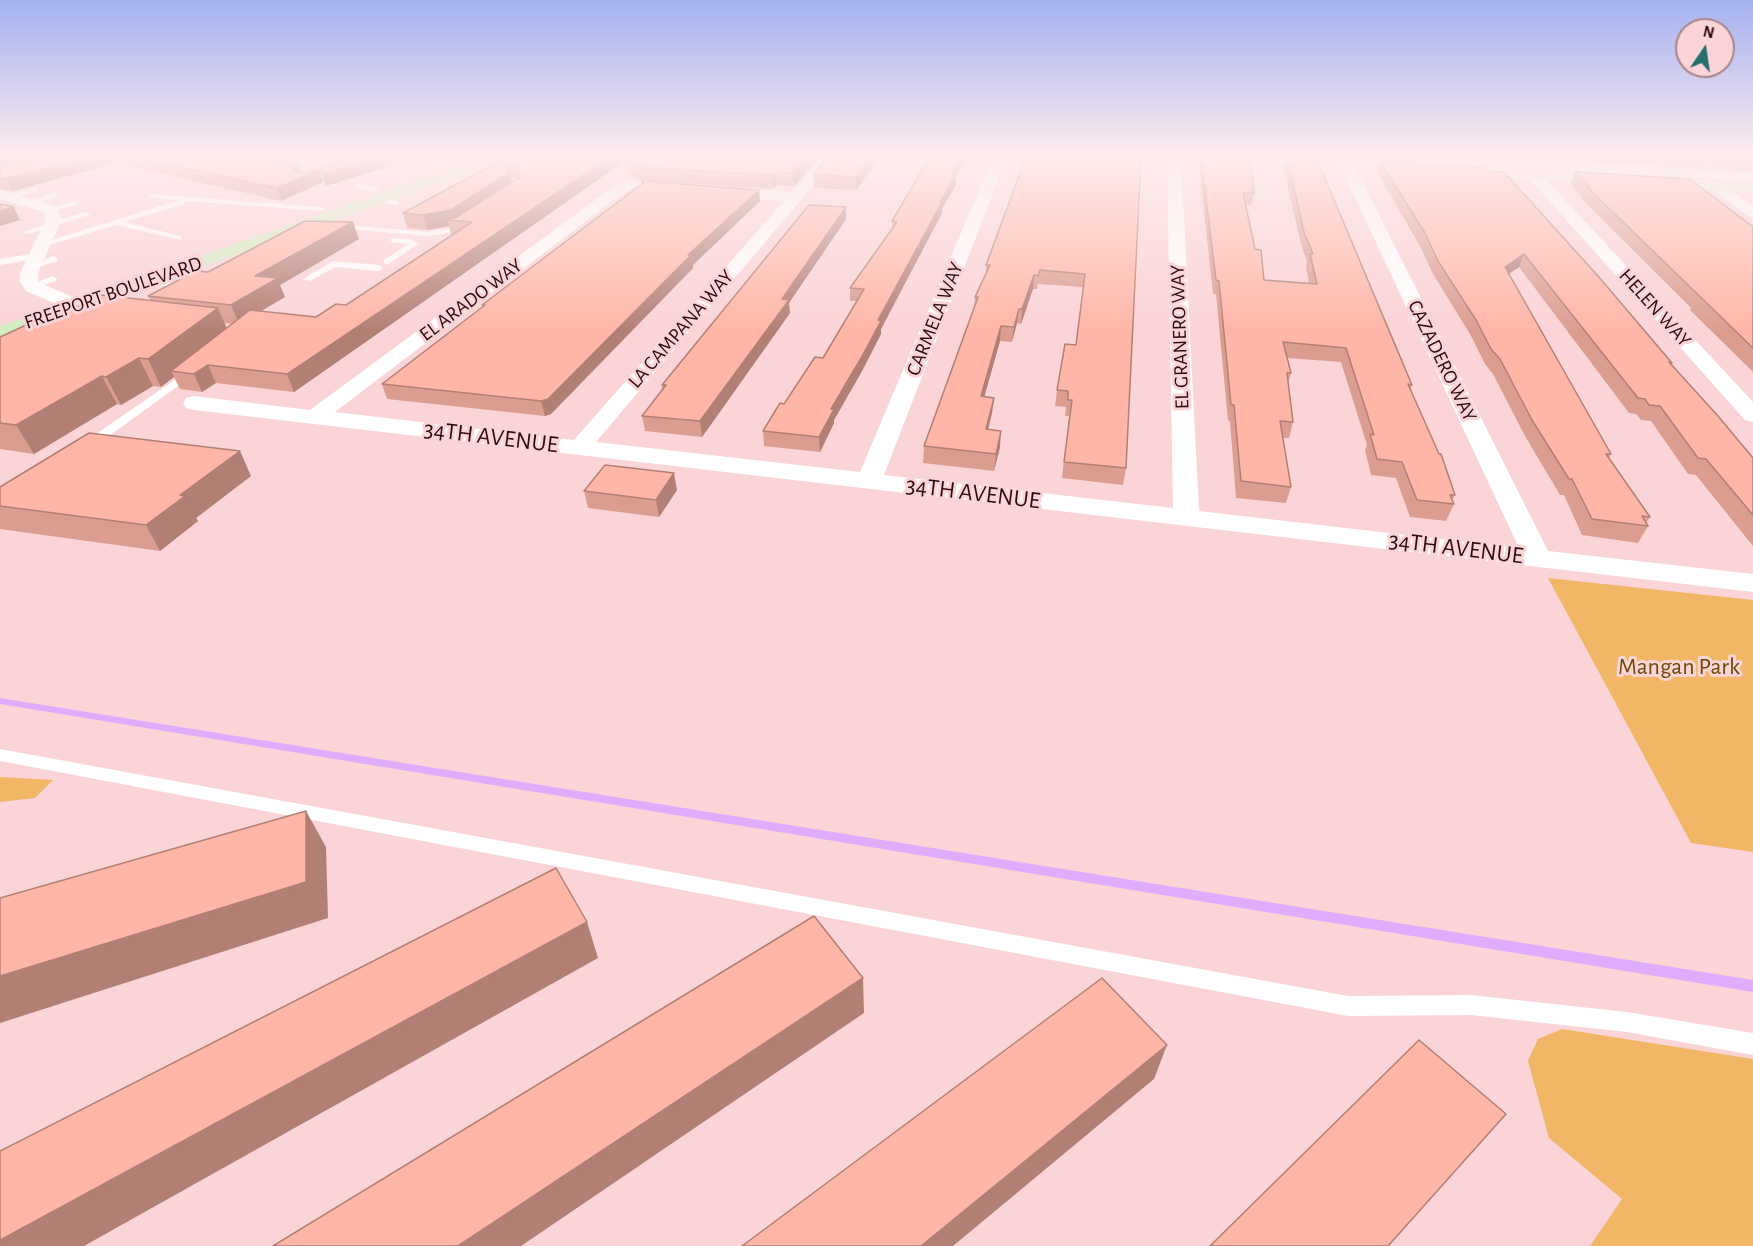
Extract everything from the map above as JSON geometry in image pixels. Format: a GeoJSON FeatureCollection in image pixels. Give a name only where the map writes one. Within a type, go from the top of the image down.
{"type":"FeatureCollection","features":[{"type":"Feature","properties":{"kind":"main road","name":"FREEPORT BOULEVARD"},"geometry":{"type":"LineString","coordinates":[[0,320],[75,306],[317,222],[329,215]]}},
{"type":"Feature","properties":{"kind":"main road","name":"FREEPORT BOULEVARD"},"geometry":{"type":"LineString","coordinates":[[0,333],[317,222]]}},
{"type":"Feature","properties":{"kind":"street"},"geometry":{"type":"LineString","coordinates":[[50,215],[29,273],[31,286],[75,306]]}},
{"type":"Feature","properties":{"kind":"street","name":"EL ARADO WAY"},"geometry":{"type":"LineString","coordinates":[[315,417],[584,215]]}},
{"type":"Feature","properties":{"kind":"street","name":"LA CAMPANA WAY"},"geometry":{"type":"LineString","coordinates":[[579,448],[779,215]]}},
{"type":"Feature","properties":{"kind":"street","name":"CARMELA WAY"},"geometry":{"type":"LineString","coordinates":[[869,481],[976,215]]}},
{"type":"Feature","properties":{"kind":"street","name":"EL GRANERO WAY"},"geometry":{"type":"LineString","coordinates":[[1176,215],[1186,517]]}},
{"type":"Feature","properties":{"kind":"street","name":"CAZADERO WAY"},"geometry":{"type":"LineString","coordinates":[[1371,215],[1539,558]]}},
{"type":"Feature","properties":{"kind":"street","name":"HELEN WAY"},"geometry":{"type":"LineString","coordinates":[[1571,215],[1753,415]]}},
{"type":"Feature","properties":{"kind":"street","name":"34TH AVENUE"},"geometry":{"type":"LineString","coordinates":[[194,403],[1753,583]]}},
{"type":"Feature","properties":{"kind":"lane"},"geometry":{"type":"LineString","coordinates":[[26,232],[46,215]]}},
{"type":"Feature","properties":{"kind":"lane"},"geometry":{"type":"LineString","coordinates":[[0,262],[37,255],[137,215]]}},
{"type":"Feature","properties":{"kind":"lane"},"geometry":{"type":"LineString","coordinates":[[279,215],[317,222],[427,234],[458,230],[475,218]]}},
{"type":"Feature","properties":{"kind":"lane"},"geometry":{"type":"LineString","coordinates":[[118,221],[181,237]]}},
{"type":"Feature","properties":{"kind":"lane"},"geometry":{"type":"LineString","coordinates":[[328,235],[410,241],[414,244],[387,262]]}},
{"type":"Feature","properties":{"kind":"lane"},"geometry":{"type":"LineString","coordinates":[[37,255],[54,259]]}},
{"type":"Feature","properties":{"kind":"lane"},"geometry":{"type":"LineString","coordinates":[[221,255],[250,257]]}},
{"type":"Feature","properties":{"kind":"lane"},"geometry":{"type":"LineString","coordinates":[[351,265],[362,259]]}},
{"type":"Feature","properties":{"kind":"lane"},"geometry":{"type":"LineString","coordinates":[[307,279],[333,264],[379,268]]}},
{"type":"Feature","properties":{"kind":"lane"},"geometry":{"type":"LineString","coordinates":[[31,286],[53,279]]}},
{"type":"Feature","properties":{"kind":"lane"},"geometry":{"type":"LineString","coordinates":[[144,282],[186,285]]}},
{"type":"Feature","properties":{"kind":"lane"},"geometry":{"type":"LineString","coordinates":[[75,454],[202,363]]}},
{"type":"Feature","properties":{"kind":"lane"},"geometry":{"type":"LineString","coordinates":[[0,755],[1348,1006],[1471,1005],[1627,1022],[1753,1044]]}},
{"type":"Feature","properties":{"kind":"green space","name":"Mangan Park"},"geometry":{"type":"Polygon","coordinates":[[[1548,578],[1753,600],[1753,852],[1691,843],[1548,578]]]}},
{"type":"Feature","properties":{"kind":"green space"},"geometry":{"type":"Polygon","coordinates":[[[0,777],[53,780],[35,798],[0,802],[0,777]]]}},
{"type":"Feature","properties":{"kind":"green space"},"geometry":{"type":"Polygon","coordinates":[[[1562,1029],[1753,1059],[1753,1246],[1590,1246],[1622,1199],[1549,1138],[1528,1061],[1538,1039],[1562,1029]]]}},
{"type":"Feature","properties":{"kind":"building"},"geometry":{"type":"Polygon","coordinates":[[[459,215],[523,215],[287,374],[208,365],[194,374],[171,371],[250,310],[316,317],[336,304],[346,305],[472,222],[447,220],[459,215]]]}},
{"type":"Feature","properties":{"kind":"building"},"geometry":{"type":"Polygon","coordinates":[[[601,215],[732,215],[688,255],[691,255],[548,399],[541,401],[382,384],[485,305],[482,305],[601,215]]]}},
{"type":"Feature","properties":{"kind":"building"},"geometry":{"type":"Polygon","coordinates":[[[801,215],[840,215],[782,299],[789,300],[700,421],[642,416],[666,385],[662,385],[801,215]]]}},
{"type":"Feature","properties":{"kind":"building"},"geometry":{"type":"Polygon","coordinates":[[[895,215],[935,215],[878,320],[881,321],[831,409],[834,409],[819,437],[763,431],[780,403],[784,404],[815,357],[823,358],[864,289],[850,288],[897,222],[892,221],[895,215]]]}},
{"type":"Feature","properties":{"kind":"building"},"geometry":{"type":"Polygon","coordinates":[[[1004,215],[1138,215],[1126,468],[1064,462],[1072,400],[1068,400],[1068,391],[1057,390],[1065,344],[1076,345],[1085,274],[1040,270],[1038,276],[1034,275],[1014,327],[1001,326],[981,396],[994,398],[986,429],[1001,431],[996,454],[924,446],[978,297],[975,297],[990,265],[986,265],[1004,215]]]}},
{"type":"Feature","properties":{"kind":"building"},"geometry":{"type":"Polygon","coordinates":[[[1208,215],[1248,215],[1255,249],[1261,250],[1264,280],[1317,284],[1310,254],[1313,254],[1300,215],[1340,215],[1412,385],[1408,384],[1439,454],[1441,454],[1455,495],[1450,495],[1454,504],[1417,500],[1402,462],[1377,459],[1370,434],[1374,435],[1346,348],[1283,342],[1291,373],[1287,373],[1293,422],[1280,421],[1291,487],[1241,481],[1219,281],[1216,280],[1208,215]]]}},
{"type":"Feature","properties":{"kind":"building"},"geometry":{"type":"Polygon","coordinates":[[[1414,215],[1543,215],[1598,276],[1753,458],[1753,515],[1706,459],[1698,458],[1660,406],[1649,405],[1645,399],[1638,398],[1524,254],[1505,267],[1611,454],[1606,454],[1650,517],[1642,516],[1648,526],[1592,519],[1572,479],[1569,479],[1532,420],[1500,359],[1491,349],[1476,320],[1438,261],[1414,215]]]}},
{"type":"Feature","properties":{"kind":"building"},"geometry":{"type":"Polygon","coordinates":[[[1616,215],[1737,215],[1753,227],[1753,348],[1616,215]]]}},
{"type":"Feature","properties":{"kind":"building"},"geometry":{"type":"Polygon","coordinates":[[[305,221],[353,222],[255,276],[278,278],[231,305],[148,296],[196,271],[208,272],[305,221]]]}},
{"type":"Feature","properties":{"kind":"building"},"geometry":{"type":"Polygon","coordinates":[[[102,295],[218,308],[148,359],[139,358],[106,377],[102,376],[16,425],[0,423],[0,337],[41,318],[53,319],[102,295]]]}},
{"type":"Feature","properties":{"kind":"building"},"geometry":{"type":"Polygon","coordinates":[[[89,433],[240,451],[180,495],[185,496],[146,525],[0,506],[0,487],[89,433]]]}},
{"type":"Feature","properties":{"kind":"building"},"geometry":{"type":"Polygon","coordinates":[[[605,465],[674,473],[656,500],[584,491],[605,465]]]}},
{"type":"Feature","properties":{"kind":"building"},"geometry":{"type":"Polygon","coordinates":[[[306,811],[306,882],[0,976],[0,898],[306,811]]]}},
{"type":"Feature","properties":{"kind":"building"},"geometry":{"type":"Polygon","coordinates":[[[556,868],[587,922],[0,1240],[0,1151],[556,868]]]}},
{"type":"Feature","properties":{"kind":"building"},"geometry":{"type":"Polygon","coordinates":[[[814,916],[863,978],[458,1246],[273,1246],[814,916]]]}},
{"type":"Feature","properties":{"kind":"building"},"geometry":{"type":"Polygon","coordinates":[[[1102,978],[1167,1045],[921,1246],[742,1246],[1102,978]]]}},
{"type":"Feature","properties":{"kind":"building"},"geometry":{"type":"Polygon","coordinates":[[[1419,1040],[1506,1114],[1388,1246],[1210,1246],[1419,1040]]]}},
{"type":"Feature","properties":{"kind":"waterway"},"geometry":{"type":"LineString","coordinates":[[0,701],[1753,986]]}}]}
